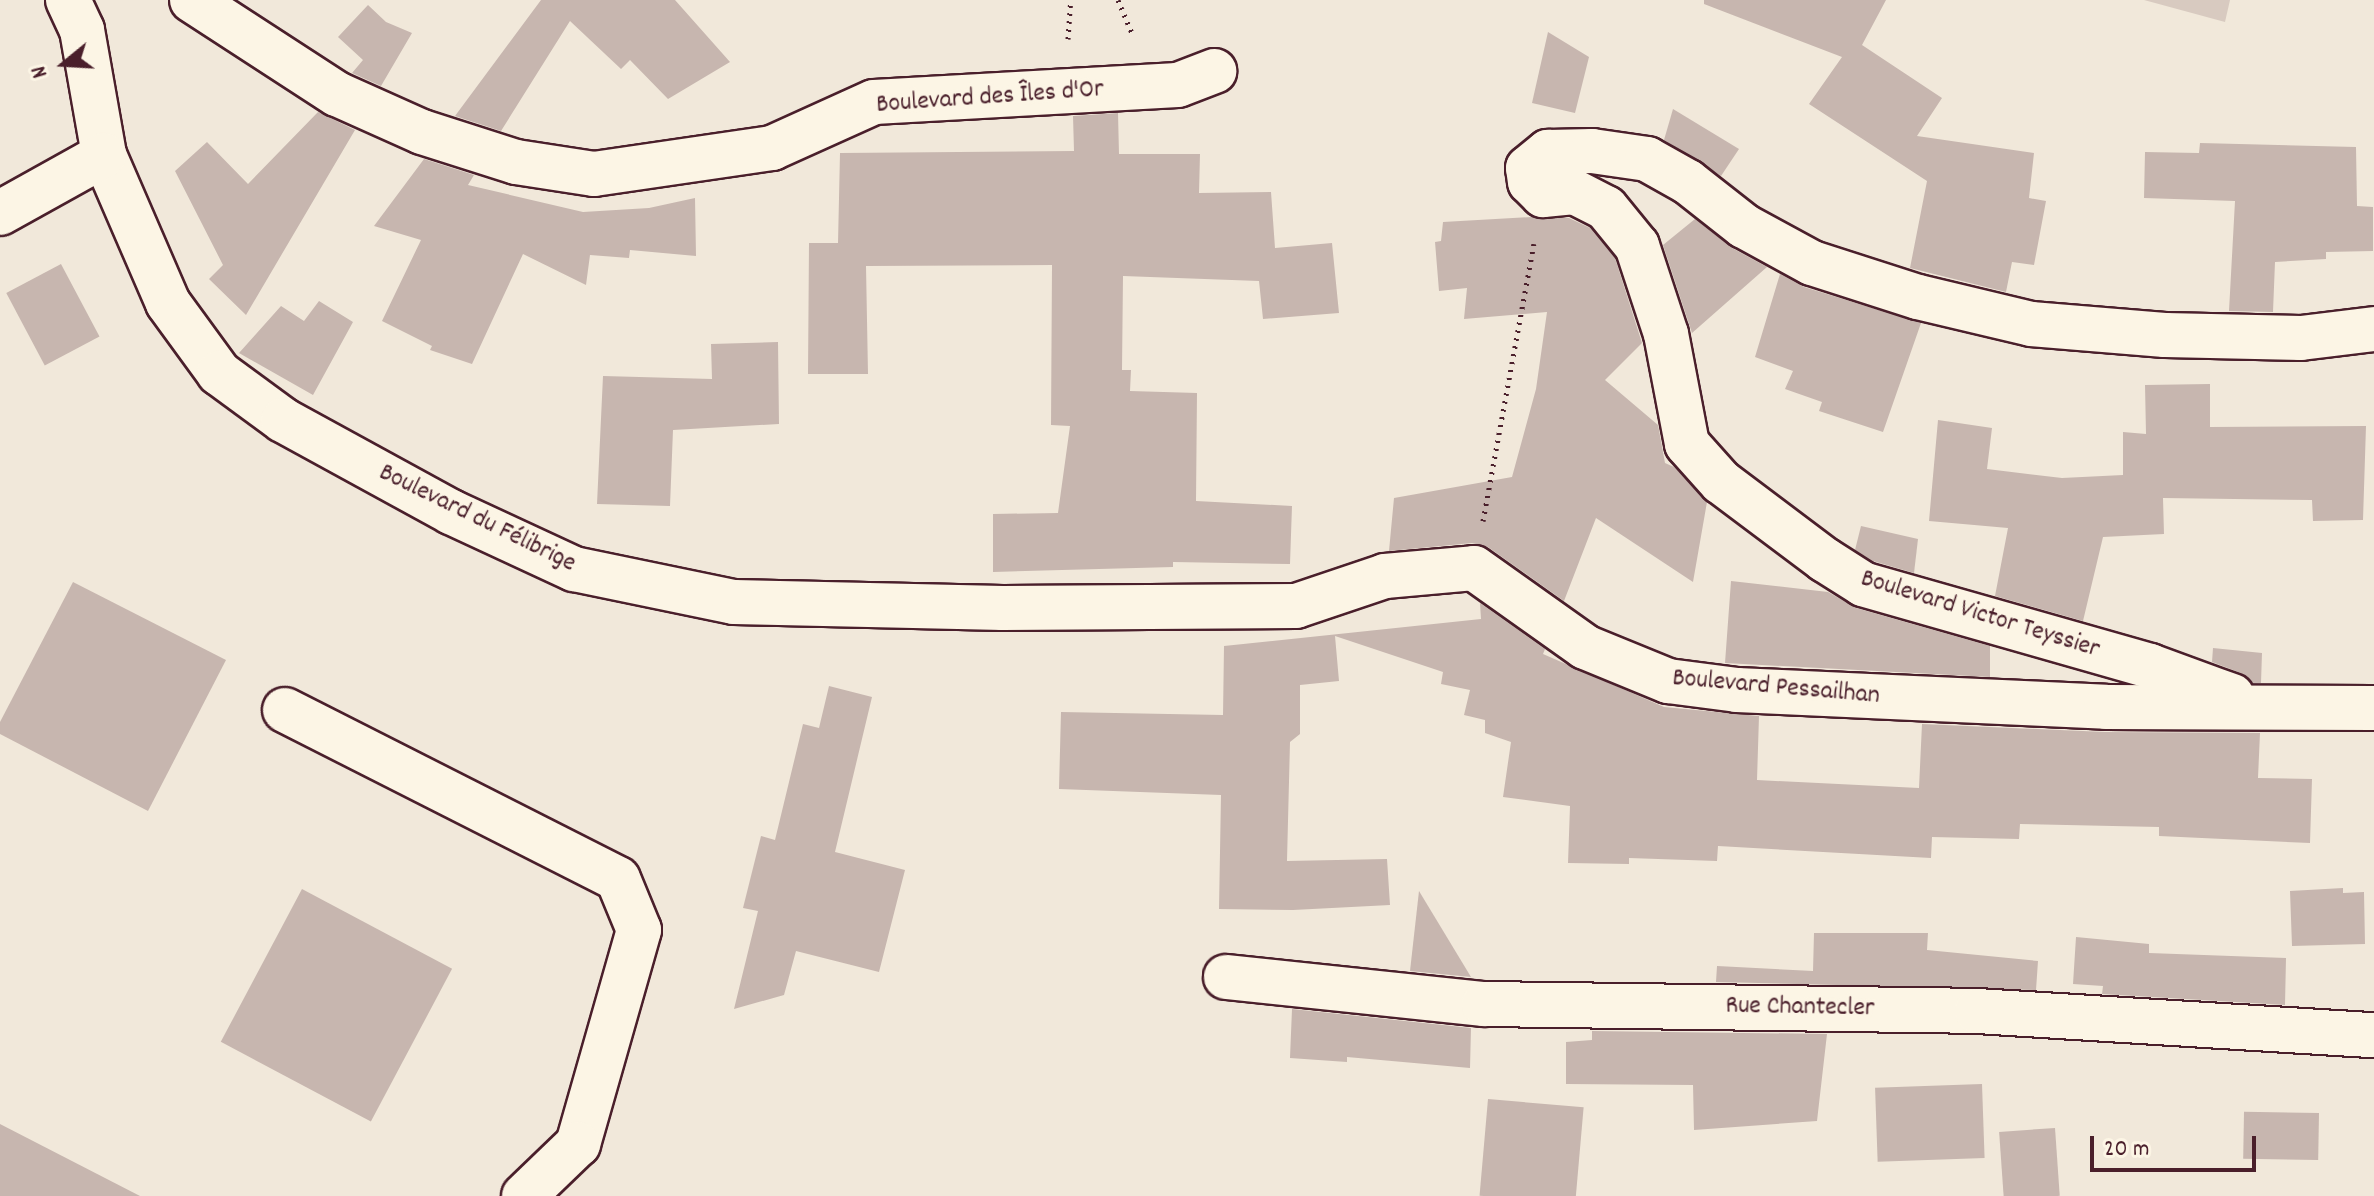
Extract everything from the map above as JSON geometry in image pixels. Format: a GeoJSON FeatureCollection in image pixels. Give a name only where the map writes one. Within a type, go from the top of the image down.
{"type":"FeatureCollection","features":[{"type":"Feature","properties":{"kind":"street","name":"Boulevard du Félibrige"},"geometry":{"type":"LineString","coordinates":[[68,0],[82,30],[104,155],[168,303],[219,373],[297,428],[451,512],[574,569],[734,602],[1003,608],[1215,604],[1296,606],[1385,576],[1474,568]]}},
{"type":"Feature","properties":{"kind":"street","name":"Boulevard des Îles d'Or"},"geometry":{"type":"LineString","coordinates":[[192,0],[337,94],[422,132],[516,162],[594,174],[772,148],[874,102],[1178,85],[1214,71]]}},
{"type":"Feature","properties":{"kind":"street"},"geometry":{"type":"LineString","coordinates":[[1543,195],[1530,182],[1528,168],[1548,152],[1592,151],[1647,159],[1688,182],[1744,226],[1812,263],[1918,297],[2031,324],[2165,335],[2301,338],[2374,329]]}},
{"type":"Feature","properties":{"kind":"street"},"geometry":{"type":"LineString","coordinates":[[0,213],[104,155]]}},
{"type":"Feature","properties":{"kind":"street","name":"Boulevard Victor Teyssier"},"geometry":{"type":"LineString","coordinates":[[1543,195],[1574,192],[1606,208],[1637,246],[1666,334],[1687,444],[1721,482],[1825,560],[1863,584],[2150,666],[2262,707]]}},
{"type":"Feature","properties":{"kind":"street","name":"Boulevard Pessailhan"},"geometry":{"type":"LineString","coordinates":[[1474,568],[1585,647],[1668,681],[1737,690],[2106,707],[2374,708]]}},
{"type":"Feature","properties":{"kind":"street"},"geometry":{"type":"LineString","coordinates":[[285,710],[618,879],[639,930],[578,1144],[524,1196]]}},
{"type":"Feature","properties":{"kind":"street","name":"Rue Chantecler"},"geometry":{"type":"LineString","coordinates":[[1226,977],[1484,1004],[1977,1011],[2374,1035]]}},
{"type":"Feature","properties":{"kind":"path"},"geometry":{"type":"LineString","coordinates":[[1474,568],[1543,195]]}},
{"type":"Feature","properties":{"kind":"shaded area"},"geometry":{"type":"Polygon","coordinates":[[[2144,0],[2230,0],[2225,22],[2144,0]]]}},
{"type":"Feature","properties":{"kind":"building"},"geometry":{"type":"Polygon","coordinates":[[[541,0],[675,0],[730,62],[668,99],[630,60],[621,69],[570,21],[501,131],[455,116],[541,0]]]}},
{"type":"Feature","properties":{"kind":"building"},"geometry":{"type":"Polygon","coordinates":[[[1704,0],[1886,0],[1862,45],[1942,98],[1917,136],[2034,153],[2029,198],[2046,201],[2034,265],[2012,262],[2006,292],[1910,268],[1927,181],[1809,104],[1842,57],[1704,4],[1704,0]]]}},
{"type":"Feature","properties":{"kind":"building"},"geometry":{"type":"Polygon","coordinates":[[[368,5],[386,22],[412,33],[381,86],[352,73],[363,60],[338,37],[368,5]]]}},
{"type":"Feature","properties":{"kind":"building"},"geometry":{"type":"Polygon","coordinates":[[[1548,32],[1589,57],[1575,113],[1532,103],[1548,32]]]}},
{"type":"Feature","properties":{"kind":"building"},"geometry":{"type":"Polygon","coordinates":[[[1673,109],[1739,149],[1721,176],[1664,140],[1673,109]]]}},
{"type":"Feature","properties":{"kind":"building"},"geometry":{"type":"Polygon","coordinates":[[[318,112],[355,130],[246,315],[209,279],[223,265],[175,171],[207,142],[248,184],[318,112]]]}},
{"type":"Feature","properties":{"kind":"building"},"geometry":{"type":"Polygon","coordinates":[[[1118,113],[1119,154],[1200,154],[1199,193],[1271,192],[1275,248],[1332,243],[1339,313],[1263,319],[1259,281],[1123,276],[1122,370],[1131,370],[1130,391],[1197,393],[1196,501],[1292,506],[1290,564],[1173,562],[1173,567],[993,572],[993,514],[1058,513],[1070,426],[1051,425],[1052,265],[866,266],[868,374],[808,374],[809,243],[838,243],[840,153],[1074,151],[1073,116],[1118,113]]]}},
{"type":"Feature","properties":{"kind":"building"},"geometry":{"type":"Polygon","coordinates":[[[2200,143],[2356,147],[2357,206],[2373,207],[2373,251],[2326,252],[2326,259],[2275,262],[2273,312],[2229,311],[2235,201],[2144,198],[2145,152],[2199,153],[2200,143]]]}},
{"type":"Feature","properties":{"kind":"building"},"geometry":{"type":"Polygon","coordinates":[[[424,159],[474,175],[468,185],[583,212],[649,208],[695,198],[696,256],[630,250],[629,258],[590,255],[586,285],[523,254],[472,364],[430,350],[432,346],[382,321],[421,240],[374,226],[424,159]]]}},
{"type":"Feature","properties":{"kind":"building"},"geometry":{"type":"Polygon","coordinates":[[[1569,218],[1590,228],[1615,258],[1642,343],[1605,380],[1658,425],[1665,463],[1674,467],[1707,502],[1693,582],[1596,518],[1564,601],[1488,547],[1472,543],[1389,551],[1394,498],[1512,477],[1536,389],[1547,312],[1464,319],[1467,288],[1439,291],[1435,242],[1441,241],[1443,222],[1569,218]]]}},
{"type":"Feature","properties":{"kind":"building"},"geometry":{"type":"Polygon","coordinates":[[[1695,219],[1732,248],[1767,267],[1692,333],[1663,245],[1695,219]]]}},
{"type":"Feature","properties":{"kind":"building"},"geometry":{"type":"Polygon","coordinates":[[[61,264],[99,336],[45,366],[6,293],[61,264]]]}},
{"type":"Feature","properties":{"kind":"building"},"geometry":{"type":"Polygon","coordinates":[[[1780,274],[1804,287],[1921,323],[1883,432],[1819,411],[1822,402],[1785,389],[1793,371],[1755,357],[1780,274]]]}},
{"type":"Feature","properties":{"kind":"building"},"geometry":{"type":"Polygon","coordinates":[[[319,301],[353,322],[313,395],[239,353],[281,306],[304,321],[319,301]]]}},
{"type":"Feature","properties":{"kind":"building"},"geometry":{"type":"Polygon","coordinates":[[[778,342],[779,424],[673,430],[670,506],[597,504],[603,376],[712,379],[711,344],[778,342]]]}},
{"type":"Feature","properties":{"kind":"building"},"geometry":{"type":"Polygon","coordinates":[[[2210,384],[2210,427],[2366,426],[2363,520],[2313,521],[2312,500],[2163,498],[2164,534],[2103,537],[2083,621],[1995,596],[2008,528],[1929,521],[1938,420],[1992,428],[1987,469],[2062,478],[2123,475],[2123,432],[2146,434],[2145,385],[2210,384]]]}},
{"type":"Feature","properties":{"kind":"building"},"geometry":{"type":"Polygon","coordinates":[[[1861,526],[1918,539],[1914,573],[1873,561],[1855,550],[1861,526]]]}},
{"type":"Feature","properties":{"kind":"building"},"geometry":{"type":"Polygon","coordinates":[[[1731,581],[1828,592],[1856,608],[1990,646],[1990,677],[1725,663],[1731,581]]]}},
{"type":"Feature","properties":{"kind":"building"},"geometry":{"type":"Polygon","coordinates":[[[73,582],[226,660],[148,811],[0,734],[0,722],[73,582]]]}},
{"type":"Feature","properties":{"kind":"building"},"geometry":{"type":"Polygon","coordinates":[[[1480,603],[1545,649],[1543,654],[1664,707],[1759,716],[1757,780],[1919,788],[1922,724],[2105,732],[2260,733],[2258,778],[2312,779],[2310,843],[2159,836],[2159,827],[2020,824],[2019,839],[1932,837],[1931,858],[1718,846],[1717,861],[1629,858],[1629,864],[1568,863],[1570,806],[1503,797],[1511,742],[1485,733],[1485,720],[1464,715],[1470,690],[1441,684],[1443,672],[1335,636],[1339,681],[1300,685],[1300,734],[1290,742],[1287,861],[1387,859],[1390,905],[1293,910],[1219,909],[1221,795],[1059,789],[1061,712],[1223,715],[1224,646],[1481,619],[1480,603]]]}},
{"type":"Feature","properties":{"kind":"building"},"geometry":{"type":"Polygon","coordinates":[[[2213,648],[2262,653],[2261,683],[2252,683],[2241,673],[2212,662],[2213,648]]]}},
{"type":"Feature","properties":{"kind":"building"},"geometry":{"type":"Polygon","coordinates":[[[829,686],[872,697],[835,852],[905,870],[879,972],[796,951],[784,995],[734,1009],[758,911],[743,908],[761,836],[775,840],[803,724],[819,728],[829,686]]]}},
{"type":"Feature","properties":{"kind":"building"},"geometry":{"type":"Polygon","coordinates":[[[2343,888],[2343,893],[2364,892],[2365,944],[2292,946],[2290,891],[2343,888]]]}},
{"type":"Feature","properties":{"kind":"building"},"geometry":{"type":"Polygon","coordinates":[[[302,889],[452,969],[371,1122],[221,1042],[302,889]]]}},
{"type":"Feature","properties":{"kind":"building"},"geometry":{"type":"Polygon","coordinates":[[[1419,891],[1471,977],[1410,971],[1419,891]]]}},
{"type":"Feature","properties":{"kind":"building"},"geometry":{"type":"Polygon","coordinates":[[[1814,933],[1928,933],[1927,950],[2038,961],[2036,990],[1716,982],[1717,966],[1813,971],[1814,933]]]}},
{"type":"Feature","properties":{"kind":"building"},"geometry":{"type":"Polygon","coordinates":[[[2076,937],[2149,944],[2149,953],[2286,958],[2285,1005],[2102,994],[2103,986],[2073,984],[2076,937]]]}},
{"type":"Feature","properties":{"kind":"building"},"geometry":{"type":"Polygon","coordinates":[[[1292,1009],[1471,1028],[1470,1068],[1347,1057],[1347,1062],[1290,1058],[1292,1009]]]}},
{"type":"Feature","properties":{"kind":"building"},"geometry":{"type":"Polygon","coordinates":[[[1592,1031],[1827,1034],[1817,1121],[1694,1130],[1693,1085],[1566,1084],[1566,1042],[1592,1040],[1592,1031]]]}},
{"type":"Feature","properties":{"kind":"building"},"geometry":{"type":"Polygon","coordinates":[[[1982,1084],[1985,1158],[1878,1162],[1875,1088],[1982,1084]]]}},
{"type":"Feature","properties":{"kind":"building"},"geometry":{"type":"Polygon","coordinates":[[[1488,1099],[1584,1107],[1576,1196],[1480,1196],[1488,1099]]]}},
{"type":"Feature","properties":{"kind":"building"},"geometry":{"type":"Polygon","coordinates":[[[2244,1112],[2319,1113],[2318,1160],[2243,1159],[2244,1112]]]}},
{"type":"Feature","properties":{"kind":"building"},"geometry":{"type":"Polygon","coordinates":[[[0,1124],[140,1196],[0,1196],[0,1124]]]}},
{"type":"Feature","properties":{"kind":"building"},"geometry":{"type":"Polygon","coordinates":[[[2055,1128],[2060,1196],[2004,1196],[1999,1132],[2055,1128]]]}}]}
